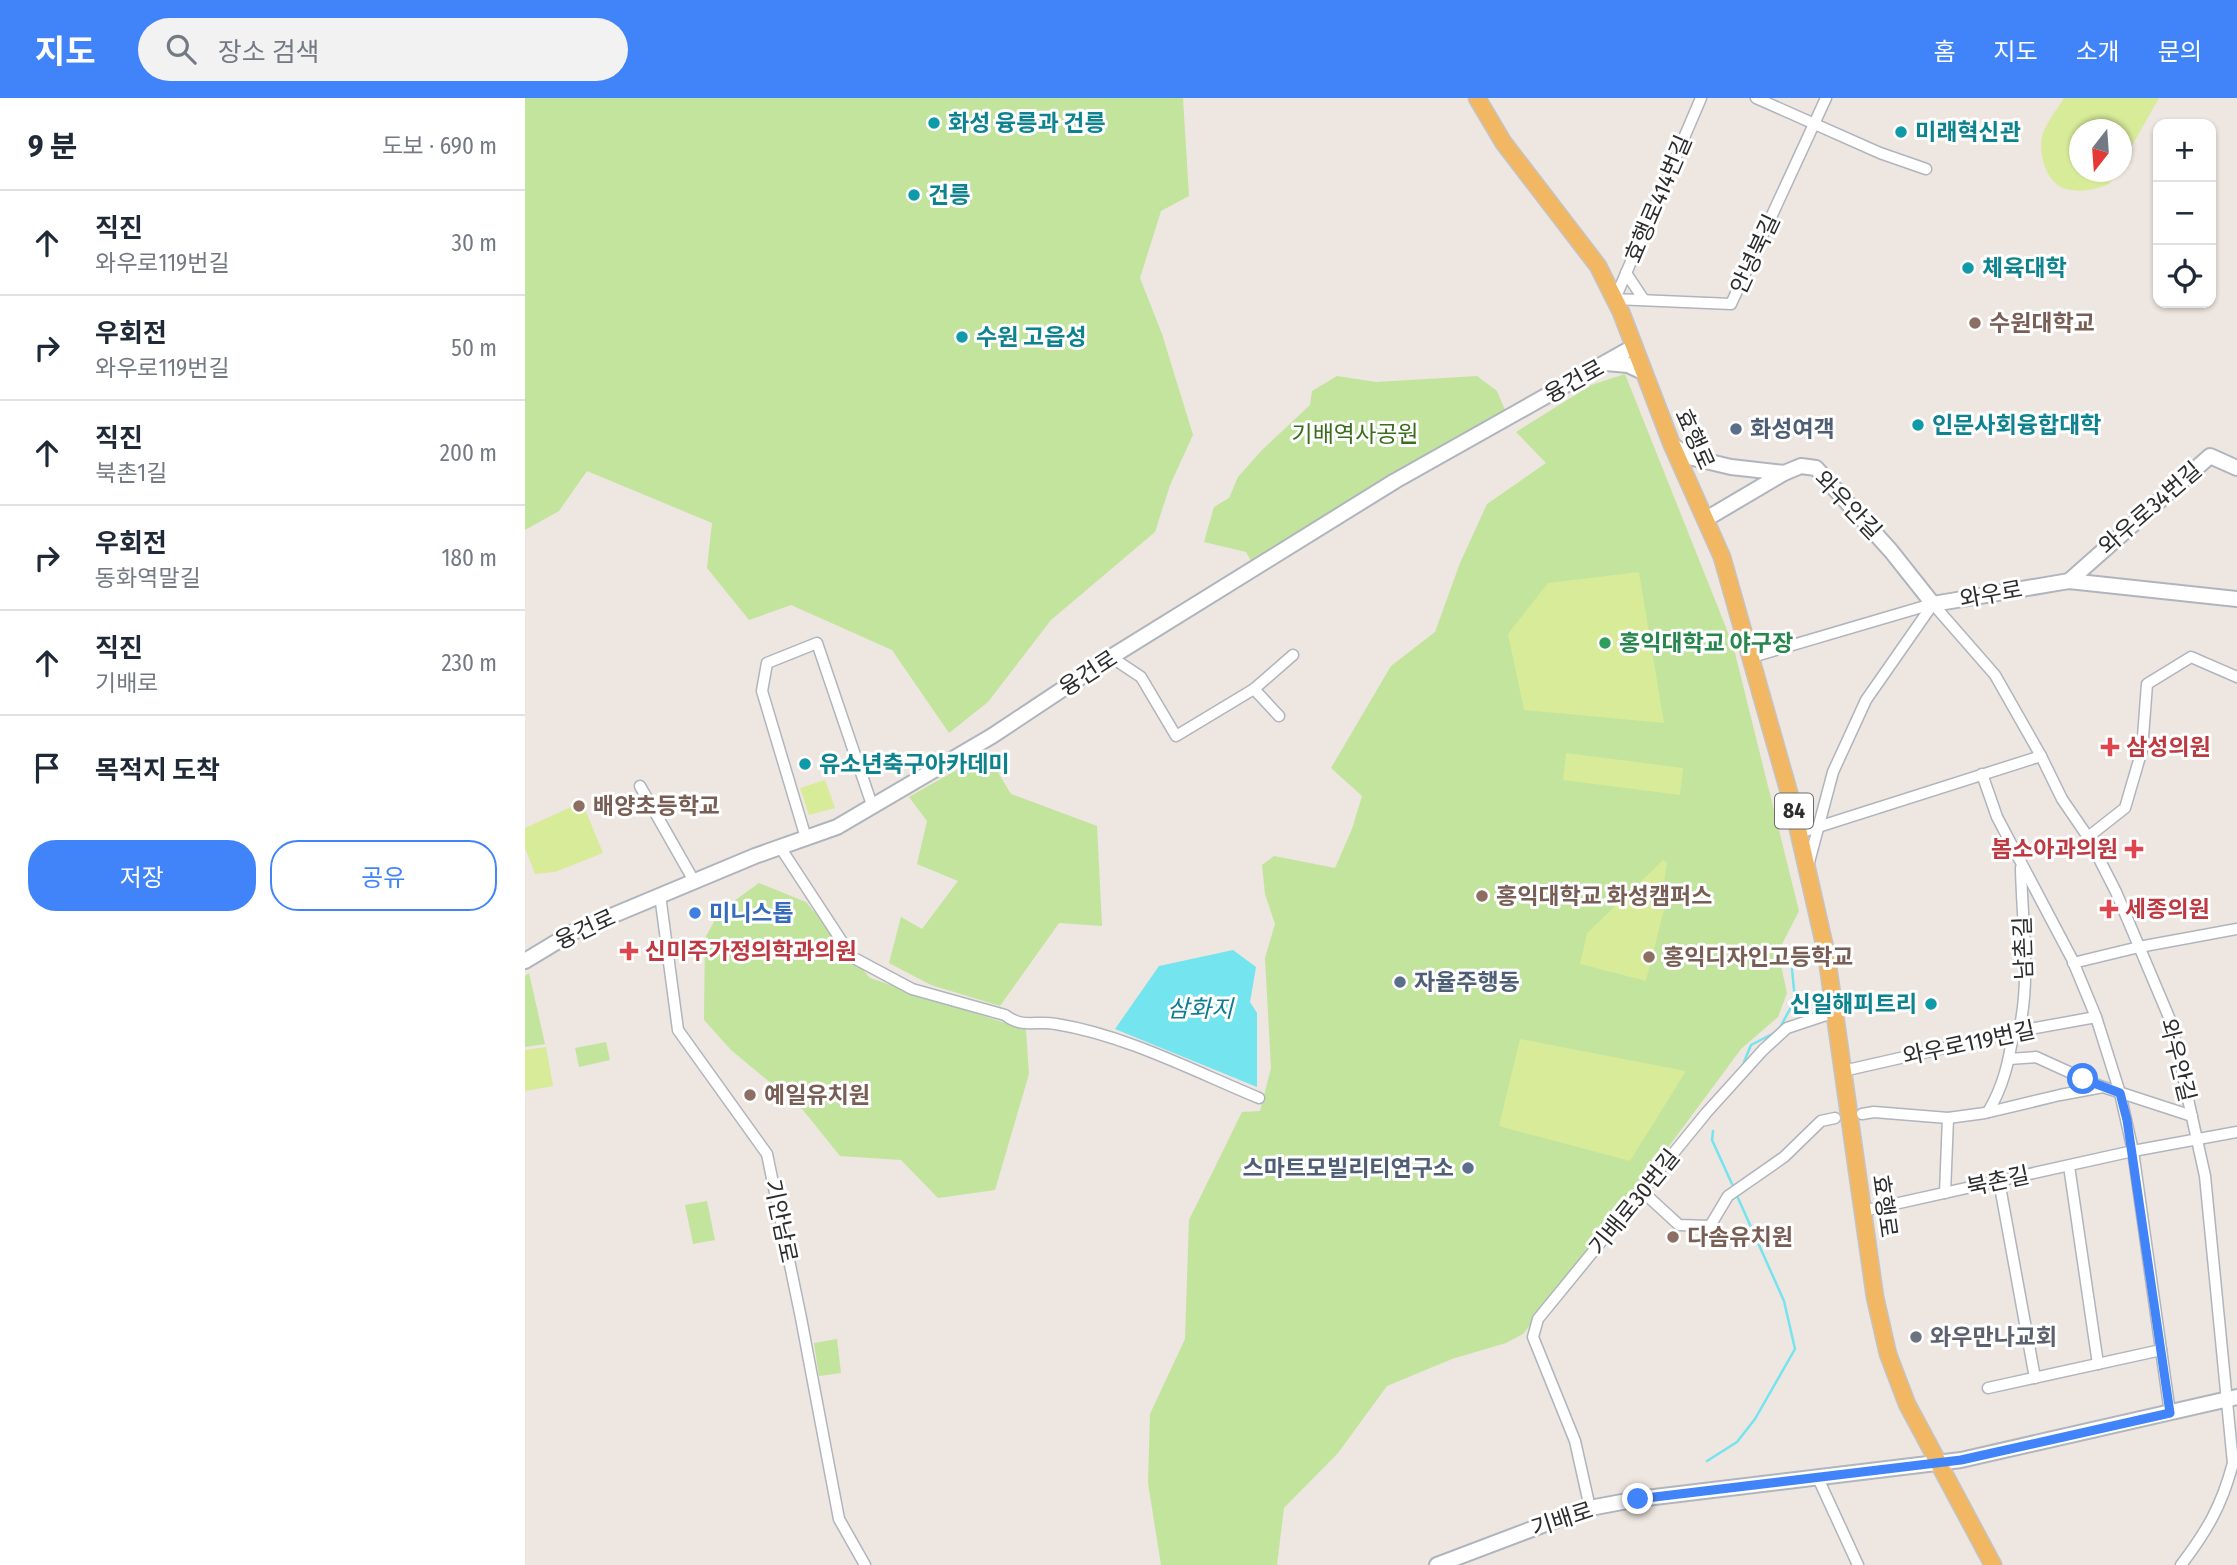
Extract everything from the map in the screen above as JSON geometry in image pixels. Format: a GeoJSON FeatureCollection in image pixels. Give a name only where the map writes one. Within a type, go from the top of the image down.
{"type":"FeatureCollection","features":[{"type":"Feature","properties":{"kind":"main road","name":"효행로"},"geometry":{"type":"LineString","coordinates":[[1477,98],[1503,142],[1598,265],[1615,299],[1672,445],[1722,557],[1799,833],[1826,952],[1875,1297],[1888,1353],[1907,1404],[1993,1565]]}},
{"type":"Feature","properties":{"kind":"street","name":"효행로414번길"},"geometry":{"type":"LineString","coordinates":[[1615,299],[1701,98]]}},
{"type":"Feature","properties":{"kind":"street"},"geometry":{"type":"LineString","coordinates":[[1756,98],[1880,153],[1926,169]]}},
{"type":"Feature","properties":{"kind":"street","name":"안녕북길"},"geometry":{"type":"LineString","coordinates":[[1615,299],[1731,304],[1826,98]]}},
{"type":"Feature","properties":{"kind":"street"},"geometry":{"type":"LineString","coordinates":[[1626,274],[1644,300]]}},
{"type":"Feature","properties":{"kind":"street","name":"융건로"},"geometry":{"type":"LineString","coordinates":[[525,961],[573,932],[694,881],[837,827],[992,736],[1111,657],[1395,481],[1633,347]]}},
{"type":"Feature","properties":{"kind":"street"},"geometry":{"type":"LineString","coordinates":[[1605,363],[1623,364],[1643,372]]}},
{"type":"Feature","properties":{"kind":"street"},"geometry":{"type":"LineString","coordinates":[[1672,445],[1693,458],[1731,467],[1784,473]]}},
{"type":"Feature","properties":{"kind":"street","name":"와우로34번길"},"geometry":{"type":"LineString","coordinates":[[2069,581],[2210,456],[2237,468]]}},
{"type":"Feature","properties":{"kind":"street","name":"와우안길"},"geometry":{"type":"LineString","coordinates":[[1706,519],[1784,473],[1801,466],[1815,468],[1891,551],[1995,675],[2062,799],[2088,837],[2116,892],[2171,1022],[2205,1176],[2232,1398],[2233,1463],[2226,1491],[2206,1533],[2181,1565]]}},
{"type":"Feature","properties":{"kind":"street","name":"와우로"},"geometry":{"type":"LineString","coordinates":[[1752,657],[1933,604],[2069,581],[2237,600]]}},
{"type":"Feature","properties":{"kind":"street"},"geometry":{"type":"LineString","coordinates":[[1807,870],[1833,772],[1866,700],[1933,604]]}},
{"type":"Feature","properties":{"kind":"street"},"geometry":{"type":"LineString","coordinates":[[806,838],[762,691],[767,663],[817,643],[872,805]]}},
{"type":"Feature","properties":{"kind":"street"},"geometry":{"type":"LineString","coordinates":[[1111,657],[1141,677],[1176,736],[1254,689],[1293,655]]}},
{"type":"Feature","properties":{"kind":"street"},"geometry":{"type":"LineString","coordinates":[[2088,837],[2125,808],[2141,750],[2147,684],[2190,657],[2237,677]]}},
{"type":"Feature","properties":{"kind":"street"},"geometry":{"type":"LineString","coordinates":[[1254,689],[1279,716]]}},
{"type":"Feature","properties":{"kind":"street"},"geometry":{"type":"LineString","coordinates":[[1799,833],[2041,756]]}},
{"type":"Feature","properties":{"kind":"street"},"geometry":{"type":"LineString","coordinates":[[1982,774],[1997,817],[2073,963],[2096,1017],[2120,1093],[2133,1151],[2170,1413]]}},
{"type":"Feature","properties":{"kind":"street"},"geometry":{"type":"LineString","coordinates":[[640,786],[694,881]]}},
{"type":"Feature","properties":{"kind":"street"},"geometry":{"type":"LineString","coordinates":[[780,847],[852,957],[912,989],[1005,1015],[1016,1023],[1055,1023],[1113,1038],[1259,1098]]}},
{"type":"Feature","properties":{"kind":"street","name":"남촌길"},"geometry":{"type":"LineString","coordinates":[[1988,1112],[1999,1095],[2024,1009],[2021,864]]}},
{"type":"Feature","properties":{"kind":"street","name":"기안남로"},"geometry":{"type":"LineString","coordinates":[[660,895],[678,1030],[767,1154],[839,1520],[865,1565]]}},
{"type":"Feature","properties":{"kind":"street"},"geometry":{"type":"LineString","coordinates":[[2073,963],[2139,947],[2237,929]]}},
{"type":"Feature","properties":{"kind":"street","name":"기배로30번길"},"geometry":{"type":"LineString","coordinates":[[1590,1508],[1575,1441],[1533,1337],[1538,1320],[1707,1112],[1763,1050],[1787,1028],[1835,1012]]}},
{"type":"Feature","properties":{"kind":"street","name":"와우로119번길"},"geometry":{"type":"LineString","coordinates":[[1843,1071],[2096,1017]]}},
{"type":"Feature","properties":{"kind":"street","name":"와우로119번길"},"geometry":{"type":"LineString","coordinates":[[2009,1059],[2036,1058],[2102,1087],[2192,1116]]}},
{"type":"Feature","properties":{"kind":"street","name":"와우로119번길"},"geometry":{"type":"LineString","coordinates":[[1988,1112],[2102,1087]]}},
{"type":"Feature","properties":{"kind":"street"},"geometry":{"type":"LineString","coordinates":[[1862,1114],[1874,1112],[1948,1118],[1988,1112]]}},
{"type":"Feature","properties":{"kind":"street"},"geometry":{"type":"LineString","coordinates":[[1643,1192],[1679,1225],[1710,1226],[1728,1196],[1784,1157],[1821,1121],[1835,1118]]}},
{"type":"Feature","properties":{"kind":"street"},"geometry":{"type":"LineString","coordinates":[[1945,1193],[1948,1118]]}},
{"type":"Feature","properties":{"kind":"street","name":"북촌길"},"geometry":{"type":"LineString","coordinates":[[1863,1210],[2133,1151],[2237,1132]]}},
{"type":"Feature","properties":{"kind":"street"},"geometry":{"type":"LineString","coordinates":[[2069,1166],[2098,1364]]}},
{"type":"Feature","properties":{"kind":"street"},"geometry":{"type":"LineString","coordinates":[[1999,1181],[2035,1378]]}},
{"type":"Feature","properties":{"kind":"street"},"geometry":{"type":"LineString","coordinates":[[1988,1388],[2161,1350]]}},
{"type":"Feature","properties":{"kind":"street","name":"기배로"},"geometry":{"type":"LineString","coordinates":[[1437,1565],[1590,1508],[1638,1499],[1938,1463],[2232,1398]]}},
{"type":"Feature","properties":{"kind":"street"},"geometry":{"type":"LineString","coordinates":[[1817,1476],[1858,1565]]}},
{"type":"Feature","properties":{"kind":"green space"},"geometry":{"type":"Polygon","coordinates":[[[525,98],[1183,98],[1189,196],[1161,211],[1140,278],[1162,334],[1193,435],[1170,485],[1155,532],[1051,620],[988,702],[949,733],[892,650],[791,605],[749,620],[707,568],[712,523],[587,471],[559,511],[525,530],[525,98]]]}},
{"type":"Feature","properties":{"kind":"green space"},"geometry":{"type":"Polygon","coordinates":[[[2064,98],[2159,98],[2132,145],[2132,119],[2069,119],[2069,182],[2110,182],[2090,190],[2063,188],[2056,184],[2046,170],[2041,145],[2048,122],[2064,98]]]}},
{"type":"Feature","properties":{"kind":"green space"},"geometry":{"type":"Polygon","coordinates":[[[1625,374],[1733,645],[1799,911],[1778,952],[1787,993],[1778,1017],[1741,1049],[1615,1219],[1523,1334],[1506,1343],[1452,1359],[1387,1386],[1338,1453],[1284,1508],[1277,1565],[1161,1565],[1148,1483],[1150,1414],[1185,1339],[1189,1220],[1242,1112],[1260,1111],[1271,1068],[1265,958],[1275,924],[1265,894],[1262,865],[1274,856],[1335,868],[1352,829],[1362,796],[1331,768],[1391,666],[1435,632],[1460,563],[1487,504],[1546,463],[1516,432],[1591,385],[1625,374]]]}},
{"type":"Feature","properties":{"kind":"green space","name":"기배역사공원"},"geometry":{"type":"Polygon","coordinates":[[[1337,376],[1376,382],[1477,376],[1497,391],[1505,410],[1251,561],[1246,552],[1204,542],[1214,507],[1229,498],[1238,477],[1261,451],[1310,405],[1312,391],[1337,376]]]}},
{"type":"Feature","properties":{"kind":"green space"},"geometry":{"type":"Polygon","coordinates":[[[1639,572],[1664,723],[1524,710],[1508,634],[1548,583],[1639,572]]]}},
{"type":"Feature","properties":{"kind":"green space"},"geometry":{"type":"Polygon","coordinates":[[[986,753],[1011,794],[1097,826],[1102,926],[1059,923],[1000,1006],[931,985],[889,963],[901,917],[922,929],[958,881],[917,864],[927,821],[909,797],[986,753]]]}},
{"type":"Feature","properties":{"kind":"green space"},"geometry":{"type":"Polygon","coordinates":[[[1566,753],[1683,768],[1680,795],[1563,780],[1566,753]]]}},
{"type":"Feature","properties":{"kind":"green space"},"geometry":{"type":"Polygon","coordinates":[[[825,780],[835,808],[809,815],[800,788],[825,780]]]}},
{"type":"Feature","properties":{"kind":"green space"},"geometry":{"type":"Polygon","coordinates":[[[582,802],[603,853],[555,872],[535,874],[525,848],[525,828],[582,802]]]}},
{"type":"Feature","properties":{"kind":"green space"},"geometry":{"type":"Polygon","coordinates":[[[1663,860],[1667,863],[1664,882],[1665,906],[1646,981],[1580,964],[1587,933],[1663,860]]]}},
{"type":"Feature","properties":{"kind":"green space"},"geometry":{"type":"Polygon","coordinates":[[[759,883],[806,902],[870,978],[1026,1030],[1029,1074],[995,1190],[938,1198],[901,1160],[840,1156],[803,1110],[731,1050],[704,1020],[705,938],[720,911],[759,883]]]}},
{"type":"Feature","properties":{"kind":"green space"},"geometry":{"type":"Polygon","coordinates":[[[529,973],[545,1044],[525,1047],[525,976],[529,973]]]}},
{"type":"Feature","properties":{"kind":"green space"},"geometry":{"type":"Polygon","coordinates":[[[1520,1039],[1686,1071],[1630,1161],[1499,1126],[1520,1039]]]}},
{"type":"Feature","properties":{"kind":"green space"},"geometry":{"type":"Polygon","coordinates":[[[606,1042],[610,1060],[579,1067],[575,1048],[606,1042]]]}},
{"type":"Feature","properties":{"kind":"green space"},"geometry":{"type":"Polygon","coordinates":[[[546,1047],[553,1086],[525,1091],[525,1050],[546,1047]]]}},
{"type":"Feature","properties":{"kind":"green space"},"geometry":{"type":"Polygon","coordinates":[[[707,1201],[715,1240],[693,1244],[685,1205],[707,1201]]]}},
{"type":"Feature","properties":{"kind":"green space"},"geometry":{"type":"Polygon","coordinates":[[[837,1339],[841,1373],[819,1376],[814,1343],[837,1339]]]}},
{"type":"Feature","properties":{"kind":"water","name":"삼화지"},"geometry":{"type":"Polygon","coordinates":[[[1233,950],[1256,967],[1250,1002],[1257,1013],[1257,1087],[1115,1029],[1159,966],[1233,950]]]}},
{"type":"Feature","properties":{"kind":"waterway"},"geometry":{"type":"LineString","coordinates":[[1744,1062],[1751,1045],[1778,1031],[1795,1000],[1792,969]]}},
{"type":"Feature","properties":{"kind":"waterway"},"geometry":{"type":"LineString","coordinates":[[1713,1131],[1712,1140],[1732,1184]]}},
{"type":"Feature","properties":{"kind":"waterway"},"geometry":{"type":"LineString","coordinates":[[1707,1461],[1737,1442],[1755,1419],[1795,1349],[1784,1301],[1738,1198]]}},
{"type":"Feature","properties":{"kind":"place","name":"화성 융릉과 건릉"},"geometry":{"type":"Point","coordinates":[934,123]}},
{"type":"Feature","properties":{"kind":"place","name":"미래혁신관"},"geometry":{"type":"Point","coordinates":[1901,132]}},
{"type":"Feature","properties":{"kind":"place","name":"건릉"},"geometry":{"type":"Point","coordinates":[914,195]}},
{"type":"Feature","properties":{"kind":"place","name":"체육대학"},"geometry":{"type":"Point","coordinates":[1968,268]}},
{"type":"Feature","properties":{"kind":"place","name":"수원대학교"},"geometry":{"type":"Point","coordinates":[1975,323]}},
{"type":"Feature","properties":{"kind":"place","name":"수원 고읍성"},"geometry":{"type":"Point","coordinates":[962,337]}},
{"type":"Feature","properties":{"kind":"place","name":"인문사회융합대학"},"geometry":{"type":"Point","coordinates":[1918,425]}},
{"type":"Feature","properties":{"kind":"place","name":"화성여객"},"geometry":{"type":"Point","coordinates":[1736,429]}},
{"type":"Feature","properties":{"kind":"place","name":"홍익대학교 야구장"},"geometry":{"type":"Point","coordinates":[1605,643]}},
{"type":"Feature","properties":{"kind":"place","name":"삼성의원"},"geometry":{"type":"Point","coordinates":[2110,747]}},
{"type":"Feature","properties":{"kind":"place","name":"유소년축구아카데미"},"geometry":{"type":"Point","coordinates":[805,764]}},
{"type":"Feature","properties":{"kind":"place","name":"배양초등학교"},"geometry":{"type":"Point","coordinates":[579,806]}},
{"type":"Feature","properties":{"kind":"place","name":"봄소아과의원"},"geometry":{"type":"Point","coordinates":[2134,849]}},
{"type":"Feature","properties":{"kind":"place","name":"홍익대학교 화성캠퍼스"},"geometry":{"type":"Point","coordinates":[1482,896]}},
{"type":"Feature","properties":{"kind":"place","name":"세종의원"},"geometry":{"type":"Point","coordinates":[2109,909]}},
{"type":"Feature","properties":{"kind":"place","name":"미니스톱"},"geometry":{"type":"Point","coordinates":[695,913]}},
{"type":"Feature","properties":{"kind":"place","name":"신미주가정의학과의원"},"geometry":{"type":"Point","coordinates":[629,951]}},
{"type":"Feature","properties":{"kind":"place","name":"홍익디자인고등학교"},"geometry":{"type":"Point","coordinates":[1649,957]}},
{"type":"Feature","properties":{"kind":"place","name":"자율주행동"},"geometry":{"type":"Point","coordinates":[1400,982]}},
{"type":"Feature","properties":{"kind":"place","name":"신일해피트리"},"geometry":{"type":"Point","coordinates":[1931,1004]}},
{"type":"Feature","properties":{"kind":"place","name":"예일유치원"},"geometry":{"type":"Point","coordinates":[750,1095]}},
{"type":"Feature","properties":{"kind":"place","name":"스마트모빌리티연구소"},"geometry":{"type":"Point","coordinates":[1468,1168]}},
{"type":"Feature","properties":{"kind":"place","name":"다솜유치원"},"geometry":{"type":"Point","coordinates":[1673,1237]}},
{"type":"Feature","properties":{"kind":"place","name":"와우만나교회"},"geometry":{"type":"Point","coordinates":[1916,1337]}},
{"type":"Feature","properties":{"kind":"route"},"geometry":{"type":"LineString","coordinates":[[1638,1499],[1961,1460],[2170,1413],[2133,1151],[2120,1093],[2083,1079]]}}]}
